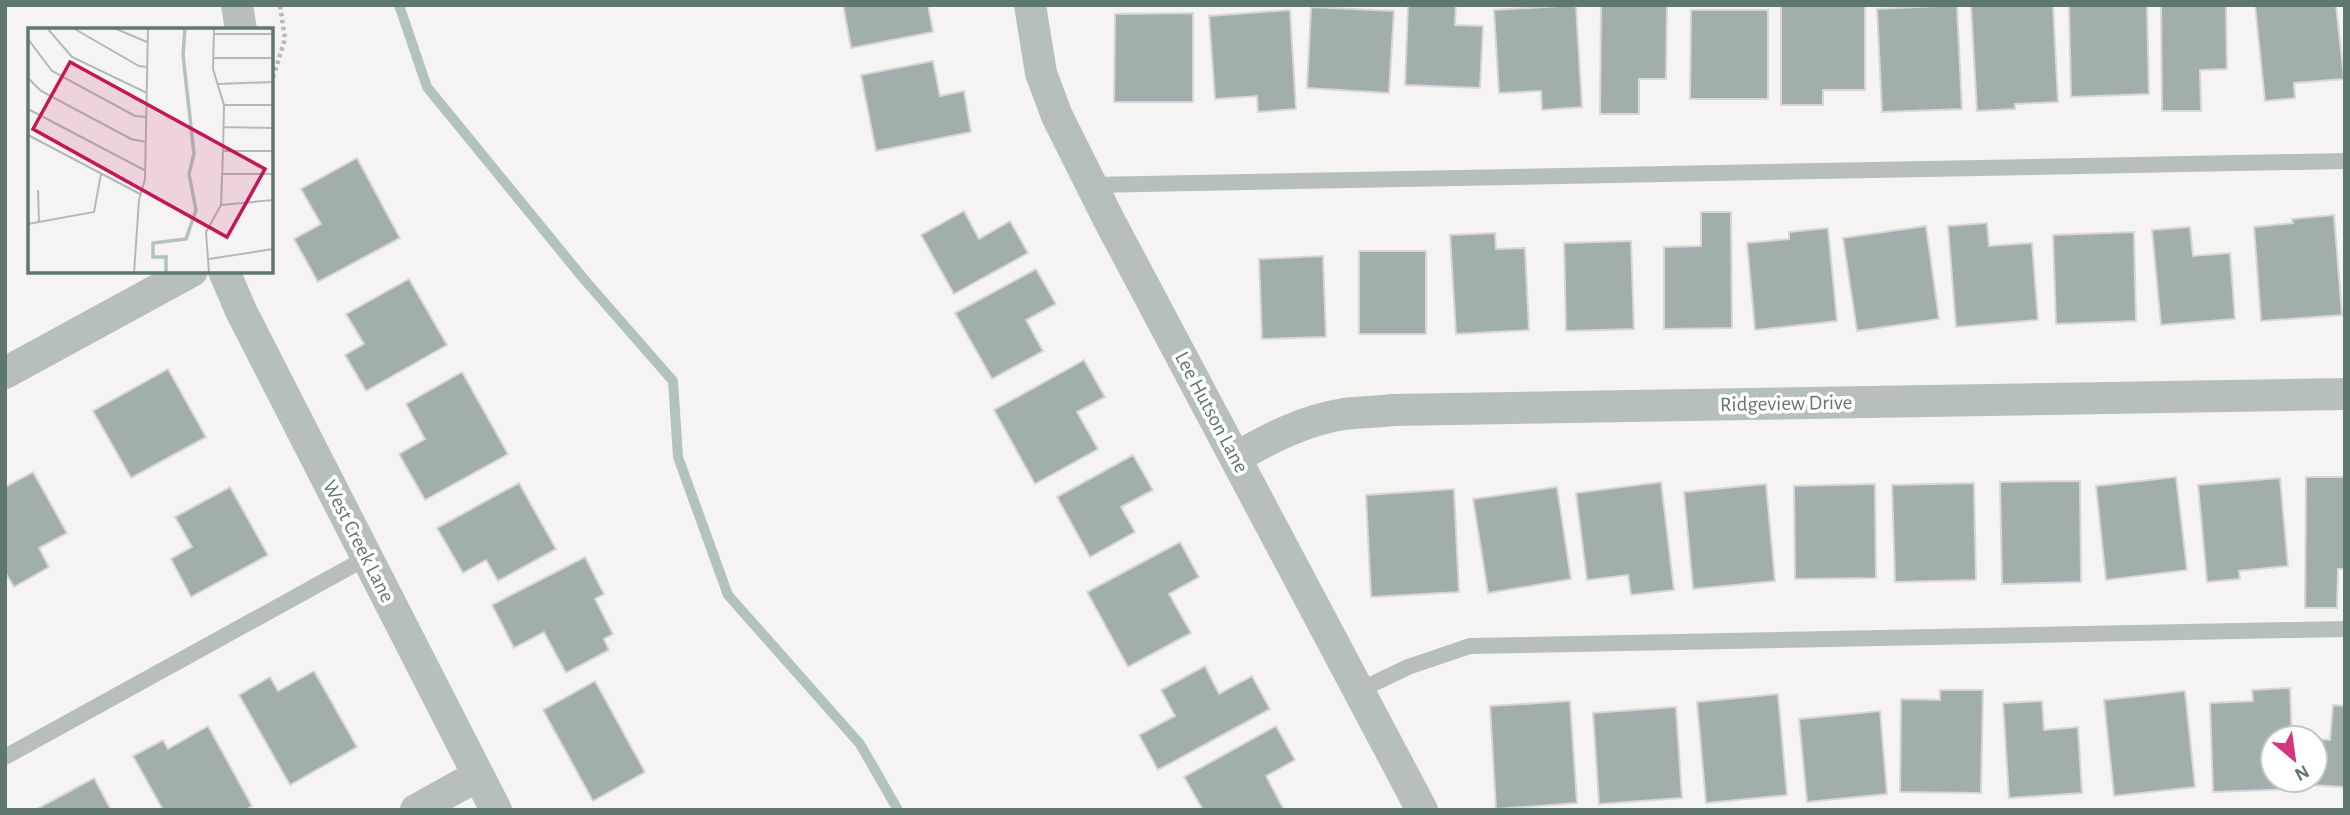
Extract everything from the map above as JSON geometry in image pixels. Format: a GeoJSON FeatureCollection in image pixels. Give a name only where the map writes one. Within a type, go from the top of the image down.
{"type":"FeatureCollection","features":[{"type":"Feature","properties":{"kind":"street"},"geometry":{"type":"LineString","coordinates":[[237,5],[241,28]]}},
{"type":"Feature","properties":{"kind":"street","name":"Lee Hutson Lane"},"geometry":{"type":"LineString","coordinates":[[1030,5],[1041,73],[1057,116],[1422,810]]}},
{"type":"Feature","properties":{"kind":"street"},"geometry":{"type":"LineString","coordinates":[[5,373],[188,273]]}},
{"type":"Feature","properties":{"kind":"street","name":"West Creek Lane"},"geometry":{"type":"LineString","coordinates":[[225,273],[241,311],[496,810]]}},
{"type":"Feature","properties":{"kind":"street","name":"Ridgeview Drive"},"geometry":{"type":"LineString","coordinates":[[1237,457],[1267,440],[1309,423],[1343,415],[1393,410],[2345,394]]}},
{"type":"Feature","properties":{"kind":"street"},"geometry":{"type":"LineString","coordinates":[[416,810],[477,776]]}},
{"type":"Feature","properties":{"kind":"lane"},"geometry":{"type":"LineString","coordinates":[[1091,185],[2345,161]]}},
{"type":"Feature","properties":{"kind":"lane"},"geometry":{"type":"LineString","coordinates":[[5,757],[368,557]]}},
{"type":"Feature","properties":{"kind":"lane"},"geometry":{"type":"LineString","coordinates":[[1358,691],[1408,667],[1470,646],[2345,629]]}},
{"type":"Feature","properties":{"kind":"path"},"geometry":{"type":"LineString","coordinates":[[273,77],[285,38],[280,5]]}},
{"type":"Feature","properties":{"kind":"building"},"geometry":{"type":"Polygon","coordinates":[[[843,5],[928,5],[933,32],[851,48],[843,5]]]}},
{"type":"Feature","properties":{"kind":"building"},"geometry":{"type":"Polygon","coordinates":[[[1408,5],[1456,6],[1455,25],[1483,26],[1480,88],[1405,85],[1408,5]]]}},
{"type":"Feature","properties":{"kind":"building"},"geometry":{"type":"Polygon","coordinates":[[[1576,5],[1582,107],[1542,110],[1541,91],[1499,93],[1494,10],[1576,5]]]}},
{"type":"Feature","properties":{"kind":"building"},"geometry":{"type":"Polygon","coordinates":[[[1781,5],[1865,5],[1865,90],[1823,90],[1823,105],[1781,105],[1781,5]]]}},
{"type":"Feature","properties":{"kind":"building"},"geometry":{"type":"Polygon","coordinates":[[[1957,5],[1962,109],[1882,112],[1877,9],[1957,5]]]}},
{"type":"Feature","properties":{"kind":"building"},"geometry":{"type":"Polygon","coordinates":[[[2053,5],[2058,102],[2015,104],[2015,109],[1977,111],[1971,6],[2053,5]]]}},
{"type":"Feature","properties":{"kind":"building"},"geometry":{"type":"Polygon","coordinates":[[[2147,5],[2149,94],[2071,97],[2069,6],[2147,5]]]}},
{"type":"Feature","properties":{"kind":"building"},"geometry":{"type":"Polygon","coordinates":[[[2161,5],[2226,5],[2227,69],[2200,70],[2201,111],[2162,111],[2161,5]]]}},
{"type":"Feature","properties":{"kind":"building"},"geometry":{"type":"Polygon","coordinates":[[[2255,5],[2336,5],[2344,79],[2294,83],[2295,98],[2265,101],[2255,5]]]}},
{"type":"Feature","properties":{"kind":"building"},"geometry":{"type":"Polygon","coordinates":[[[1601,6],[1667,6],[1666,79],[1639,79],[1639,114],[1600,114],[1601,6]]]}},
{"type":"Feature","properties":{"kind":"building"},"geometry":{"type":"Polygon","coordinates":[[[1311,7],[1394,11],[1389,93],[1307,88],[1311,7]]]}},
{"type":"Feature","properties":{"kind":"building"},"geometry":{"type":"Polygon","coordinates":[[[1290,10],[1296,109],[1258,112],[1257,96],[1215,99],[1209,16],[1290,10]]]}},
{"type":"Feature","properties":{"kind":"building"},"geometry":{"type":"Polygon","coordinates":[[[1691,10],[1768,10],[1768,99],[1690,99],[1691,10]]]}},
{"type":"Feature","properties":{"kind":"building"},"geometry":{"type":"Polygon","coordinates":[[[1193,13],[1193,102],[1114,102],[1115,14],[1193,13]]]}},
{"type":"Feature","properties":{"kind":"building"},"geometry":{"type":"Polygon","coordinates":[[[933,61],[940,96],[964,91],[971,132],[876,151],[861,75],[933,61]]]}},
{"type":"Feature","properties":{"kind":"building"},"geometry":{"type":"Polygon","coordinates":[[[357,158],[400,238],[318,282],[294,239],[321,224],[301,189],[357,158]]]}},
{"type":"Feature","properties":{"kind":"building"},"geometry":{"type":"Polygon","coordinates":[[[964,211],[979,239],[1010,221],[1028,253],[954,294],[921,235],[964,211]]]}},
{"type":"Feature","properties":{"kind":"building"},"geometry":{"type":"Polygon","coordinates":[[[1701,212],[1731,212],[1732,328],[1664,329],[1664,247],[1701,246],[1701,212]]]}},
{"type":"Feature","properties":{"kind":"building"},"geometry":{"type":"Polygon","coordinates":[[[2334,215],[2342,315],[2261,321],[2254,227],[2293,223],[2292,219],[2334,215]]]}},
{"type":"Feature","properties":{"kind":"building"},"geometry":{"type":"Polygon","coordinates":[[[1987,223],[1989,246],[2032,243],[2038,320],[1956,327],[1948,226],[1987,223]]]}},
{"type":"Feature","properties":{"kind":"building"},"geometry":{"type":"Polygon","coordinates":[[[1926,226],[1939,319],[1857,331],[1843,238],[1926,226]]]}},
{"type":"Feature","properties":{"kind":"building"},"geometry":{"type":"Polygon","coordinates":[[[2190,227],[2193,256],[2230,253],[2235,319],[2161,325],[2152,230],[2190,227]]]}},
{"type":"Feature","properties":{"kind":"building"},"geometry":{"type":"Polygon","coordinates":[[[1828,228],[1837,321],[1755,330],[1747,243],[1789,239],[1789,232],[1828,228]]]}},
{"type":"Feature","properties":{"kind":"building"},"geometry":{"type":"Polygon","coordinates":[[[2134,232],[2136,321],[2056,324],[2053,235],[2134,232]]]}},
{"type":"Feature","properties":{"kind":"building"},"geometry":{"type":"Polygon","coordinates":[[[1495,233],[1496,249],[1525,248],[1529,330],[1456,334],[1450,235],[1495,233]]]}},
{"type":"Feature","properties":{"kind":"building"},"geometry":{"type":"Polygon","coordinates":[[[1631,241],[1634,329],[1566,331],[1564,243],[1631,241]]]}},
{"type":"Feature","properties":{"kind":"building"},"geometry":{"type":"Polygon","coordinates":[[[1359,251],[1426,251],[1426,334],[1359,334],[1359,251]]]}},
{"type":"Feature","properties":{"kind":"building"},"geometry":{"type":"Polygon","coordinates":[[[1323,256],[1326,337],[1262,339],[1259,259],[1323,256]]]}},
{"type":"Feature","properties":{"kind":"building"},"geometry":{"type":"Polygon","coordinates":[[[1036,269],[1056,304],[1026,320],[1043,351],[992,379],[955,313],[1036,269]]]}},
{"type":"Feature","properties":{"kind":"building"},"geometry":{"type":"Polygon","coordinates":[[[409,279],[447,345],[366,391],[345,355],[364,344],[346,314],[409,279]]]}},
{"type":"Feature","properties":{"kind":"building"},"geometry":{"type":"Polygon","coordinates":[[[1084,360],[1105,397],[1077,412],[1098,449],[1035,484],[994,410],[1084,360]]]}},
{"type":"Feature","properties":{"kind":"building"},"geometry":{"type":"Polygon","coordinates":[[[168,369],[206,437],[131,478],[93,411],[168,369]]]}},
{"type":"Feature","properties":{"kind":"building"},"geometry":{"type":"Polygon","coordinates":[[[462,372],[508,454],[425,500],[399,454],[425,439],[406,404],[462,372]]]}},
{"type":"Feature","properties":{"kind":"building"},"geometry":{"type":"Polygon","coordinates":[[[1133,455],[1153,490],[1121,507],[1135,532],[1090,557],[1057,497],[1133,455]]]}},
{"type":"Feature","properties":{"kind":"building"},"geometry":{"type":"Polygon","coordinates":[[[33,472],[67,533],[39,548],[49,567],[14,587],[5,572],[5,487],[33,472]]]}},
{"type":"Feature","properties":{"kind":"building"},"geometry":{"type":"Polygon","coordinates":[[[2176,477],[2187,570],[2106,580],[2096,486],[2176,477]]]}},
{"type":"Feature","properties":{"kind":"building"},"geometry":{"type":"Polygon","coordinates":[[[2306,477],[2345,477],[2345,569],[2338,569],[2337,608],[2305,608],[2306,477]]]}},
{"type":"Feature","properties":{"kind":"building"},"geometry":{"type":"Polygon","coordinates":[[[2280,478],[2288,566],[2239,571],[2240,579],[2207,582],[2198,485],[2280,478]]]}},
{"type":"Feature","properties":{"kind":"building"},"geometry":{"type":"Polygon","coordinates":[[[2080,481],[2081,582],[2002,584],[2000,482],[2080,481]]]}},
{"type":"Feature","properties":{"kind":"building"},"geometry":{"type":"Polygon","coordinates":[[[1661,482],[1674,590],[1631,595],[1628,575],[1587,580],[1576,493],[1661,482]]]}},
{"type":"Feature","properties":{"kind":"building"},"geometry":{"type":"Polygon","coordinates":[[[519,483],[556,549],[498,581],[486,560],[463,573],[437,528],[519,483]]]}},
{"type":"Feature","properties":{"kind":"building"},"geometry":{"type":"Polygon","coordinates":[[[1974,483],[1976,580],[1895,582],[1892,485],[1974,483]]]}},
{"type":"Feature","properties":{"kind":"building"},"geometry":{"type":"Polygon","coordinates":[[[1766,484],[1775,581],[1693,589],[1684,492],[1766,484]]]}},
{"type":"Feature","properties":{"kind":"building"},"geometry":{"type":"Polygon","coordinates":[[[1875,484],[1876,578],[1795,579],[1794,486],[1875,484]]]}},
{"type":"Feature","properties":{"kind":"building"},"geometry":{"type":"Polygon","coordinates":[[[230,487],[268,555],[191,597],[171,559],[192,547],[175,517],[230,487]]]}},
{"type":"Feature","properties":{"kind":"building"},"geometry":{"type":"Polygon","coordinates":[[[1557,487],[1571,579],[1488,593],[1473,499],[1557,487]]]}},
{"type":"Feature","properties":{"kind":"building"},"geometry":{"type":"Polygon","coordinates":[[[1454,489],[1459,592],[1371,597],[1366,495],[1454,489]]]}},
{"type":"Feature","properties":{"kind":"building"},"geometry":{"type":"Polygon","coordinates":[[[1180,542],[1199,577],[1169,594],[1191,633],[1128,667],[1087,592],[1180,542]]]}},
{"type":"Feature","properties":{"kind":"building"},"geometry":{"type":"Polygon","coordinates":[[[585,557],[604,594],[595,599],[613,634],[604,639],[609,650],[566,673],[544,632],[514,648],[492,605],[585,557]]]}},
{"type":"Feature","properties":{"kind":"building"},"geometry":{"type":"Polygon","coordinates":[[[1205,666],[1219,694],[1252,676],[1270,709],[1158,770],[1139,735],[1175,716],[1161,690],[1205,666]]]}},
{"type":"Feature","properties":{"kind":"building"},"geometry":{"type":"Polygon","coordinates":[[[314,671],[357,747],[290,785],[239,695],[270,677],[278,691],[314,671]]]}},
{"type":"Feature","properties":{"kind":"building"},"geometry":{"type":"Polygon","coordinates":[[[595,681],[645,772],[593,801],[543,710],[595,681]]]}},
{"type":"Feature","properties":{"kind":"building"},"geometry":{"type":"Polygon","coordinates":[[[2290,688],[2291,724],[2259,724],[2259,790],[2213,792],[2210,703],[2253,701],[2252,690],[2290,688]]]}},
{"type":"Feature","properties":{"kind":"building"},"geometry":{"type":"Polygon","coordinates":[[[1940,690],[1983,690],[1981,793],[1900,792],[1901,699],[1940,700],[1940,690]]]}},
{"type":"Feature","properties":{"kind":"building"},"geometry":{"type":"Polygon","coordinates":[[[2185,691],[2195,787],[2114,796],[2104,700],[2185,691]]]}},
{"type":"Feature","properties":{"kind":"building"},"geometry":{"type":"Polygon","coordinates":[[[1778,694],[1787,795],[1706,803],[1697,702],[1778,694]]]}},
{"type":"Feature","properties":{"kind":"building"},"geometry":{"type":"Polygon","coordinates":[[[1570,701],[1577,803],[1496,809],[1490,706],[1570,701]]]}},
{"type":"Feature","properties":{"kind":"building"},"geometry":{"type":"Polygon","coordinates":[[[2042,701],[2044,730],[2078,727],[2082,793],[2009,798],[2003,703],[2042,701]]]}},
{"type":"Feature","properties":{"kind":"building"},"geometry":{"type":"Polygon","coordinates":[[[2333,705],[2345,706],[2345,787],[2329,786],[2333,705]]]}},
{"type":"Feature","properties":{"kind":"building"},"geometry":{"type":"Polygon","coordinates":[[[1676,707],[1682,798],[1599,804],[1593,713],[1676,707]]]}},
{"type":"Feature","properties":{"kind":"building"},"geometry":{"type":"Polygon","coordinates":[[[1880,711],[1887,794],[1807,802],[1799,719],[1880,711]]]}},
{"type":"Feature","properties":{"kind":"building"},"geometry":{"type":"Polygon","coordinates":[[[208,726],[252,806],[245,810],[163,810],[133,756],[163,740],[168,749],[208,726]]]}},
{"type":"Feature","properties":{"kind":"building"},"geometry":{"type":"Polygon","coordinates":[[[1276,726],[1295,760],[1266,776],[1284,810],[1203,810],[1184,777],[1276,726]]]}},
{"type":"Feature","properties":{"kind":"building"},"geometry":{"type":"Polygon","coordinates":[[[94,778],[111,810],[35,810],[94,778]]]}},
{"type":"Feature","properties":{"kind":"waterway"},"geometry":{"type":"LineString","coordinates":[[399,5],[427,87],[583,278],[673,381],[678,457],[728,595],[860,744],[898,810]]}}]}
